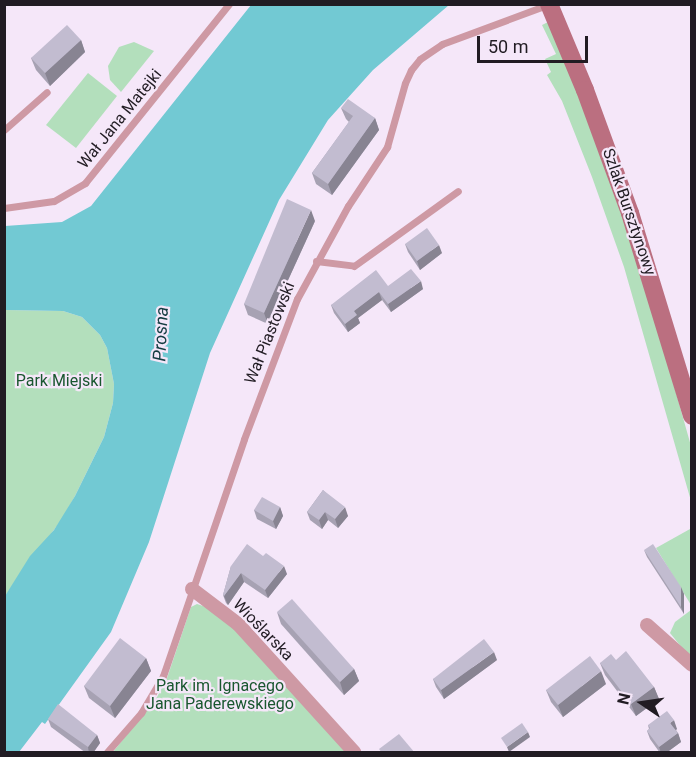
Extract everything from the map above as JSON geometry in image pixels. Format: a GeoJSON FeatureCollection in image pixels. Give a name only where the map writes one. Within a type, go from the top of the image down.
{"type":"FeatureCollection","features":[{"type":"Feature","properties":{"kind":"main road","name":"Szlak Bursztynowy"},"geometry":{"type":"LineString","coordinates":[[550,7],[608,149],[692,416]]}},
{"type":"Feature","properties":{"kind":"street","name":"Wioślarska"},"geometry":{"type":"LineString","coordinates":[[192,589],[238,624],[354,753]]}},
{"type":"Feature","properties":{"kind":"street"},"geometry":{"type":"LineString","coordinates":[[647,625],[692,665]]}},
{"type":"Feature","properties":{"kind":"lane","name":"Wał Jana Matejki"},"geometry":{"type":"LineString","coordinates":[[4,208],[54,201],[85,183],[108,159],[229,4]]}},
{"type":"Feature","properties":{"kind":"lane","name":"Wał Piastowski"},"geometry":{"type":"LineString","coordinates":[[107,753],[153,694],[171,654],[257,404],[297,298],[348,206],[387,147],[405,83],[420,59],[456,38],[550,7]]}},
{"type":"Feature","properties":{"kind":"lane"},"geometry":{"type":"LineString","coordinates":[[4,130],[48,92]]}},
{"type":"Feature","properties":{"kind":"lane"},"geometry":{"type":"LineString","coordinates":[[316,261],[354,266],[458,191]]}},
{"type":"Feature","properties":{"kind":"green space"},"geometry":{"type":"Polygon","coordinates":[[[548,22],[570,73],[640,265],[691,446],[691,501],[624,267],[562,101],[547,75],[551,72],[545,59],[556,54],[542,25],[548,22]]]}},
{"type":"Feature","properties":{"kind":"green space"},"geometry":{"type":"Polygon","coordinates":[[[134,42],[154,51],[121,92],[110,80],[108,66],[119,47],[134,42]]]}},
{"type":"Feature","properties":{"kind":"green space"},"geometry":{"type":"Polygon","coordinates":[[[88,73],[117,96],[76,148],[46,125],[88,73]]]}},
{"type":"Feature","properties":{"kind":"green space","name":"Park Miejski"},"geometry":{"type":"Polygon","coordinates":[[[5,310],[63,311],[82,317],[100,335],[107,348],[114,384],[113,403],[104,437],[75,496],[62,519],[5,596],[5,310]]]}},
{"type":"Feature","properties":{"kind":"green space"},"geometry":{"type":"Polygon","coordinates":[[[690,529],[692,532],[691,605],[656,548],[690,529]]]}},
{"type":"Feature","properties":{"kind":"green space","name":"Park im. Ignacego Jana Paderewskiego"},"geometry":{"type":"Polygon","coordinates":[[[197,604],[209,608],[226,620],[346,752],[113,752],[157,697],[167,678],[191,607],[197,604]]]}},
{"type":"Feature","properties":{"kind":"green space"},"geometry":{"type":"Polygon","coordinates":[[[691,610],[691,659],[670,633],[675,622],[691,610]]]}},
{"type":"Feature","properties":{"kind":"water","name":"Prosna"},"geometry":{"type":"Polygon","coordinates":[[[251,5],[449,5],[373,70],[328,120],[279,200],[210,353],[149,542],[111,632],[45,724],[42,722],[19,752],[5,752],[5,596],[30,556],[54,530],[75,496],[104,437],[113,403],[114,384],[107,348],[100,335],[82,317],[63,311],[5,310],[5,226],[62,222],[91,206],[251,5]]]}},
{"type":"Feature","properties":{"kind":"building"},"geometry":{"type":"Polygon","coordinates":[[[67,25],[81,40],[45,73],[31,58],[67,25]]]}},
{"type":"Feature","properties":{"kind":"building"},"geometry":{"type":"Polygon","coordinates":[[[348,99],[375,118],[328,184],[312,173],[353,116],[341,108],[348,99]]]}},
{"type":"Feature","properties":{"kind":"building"},"geometry":{"type":"Polygon","coordinates":[[[287,199],[311,210],[264,313],[244,304],[287,199]]]}},
{"type":"Feature","properties":{"kind":"building"},"geometry":{"type":"Polygon","coordinates":[[[427,228],[439,245],[417,261],[405,244],[427,228]]]}},
{"type":"Feature","properties":{"kind":"building"},"geometry":{"type":"Polygon","coordinates":[[[411,269],[421,281],[388,304],[379,292],[354,311],[357,315],[345,324],[331,305],[376,270],[388,286],[411,269]]]}},
{"type":"Feature","properties":{"kind":"building"},"geometry":{"type":"Polygon","coordinates":[[[323,490],[345,507],[335,519],[325,512],[319,520],[307,512],[323,490]]]}},
{"type":"Feature","properties":{"kind":"building"},"geometry":{"type":"Polygon","coordinates":[[[262,497],[280,507],[273,521],[254,510],[262,497]]]}},
{"type":"Feature","properties":{"kind":"building"},"geometry":{"type":"Polygon","coordinates":[[[247,544],[263,556],[266,553],[284,566],[265,590],[241,573],[224,596],[231,566],[247,544]]]}},
{"type":"Feature","properties":{"kind":"building"},"geometry":{"type":"Polygon","coordinates":[[[653,544],[681,587],[681,607],[644,550],[653,544]]]}},
{"type":"Feature","properties":{"kind":"building"},"geometry":{"type":"Polygon","coordinates":[[[292,599],[354,669],[340,682],[277,612],[292,599]]]}},
{"type":"Feature","properties":{"kind":"building"},"geometry":{"type":"Polygon","coordinates":[[[120,638],[146,658],[110,706],[84,686],[120,638]]]}},
{"type":"Feature","properties":{"kind":"building"},"geometry":{"type":"Polygon","coordinates":[[[484,639],[494,652],[441,690],[433,679],[484,639]]]}},
{"type":"Feature","properties":{"kind":"building"},"geometry":{"type":"Polygon","coordinates":[[[626,651],[654,687],[631,704],[600,663],[611,654],[616,660],[626,651]]]}},
{"type":"Feature","properties":{"kind":"building"},"geometry":{"type":"Polygon","coordinates":[[[590,656],[601,671],[558,705],[546,690],[590,656]]]}},
{"type":"Feature","properties":{"kind":"building"},"geometry":{"type":"Polygon","coordinates":[[[58,704],[97,735],[88,747],[48,719],[58,704]]]}},
{"type":"Feature","properties":{"kind":"building"},"geometry":{"type":"Polygon","coordinates":[[[667,711],[674,720],[670,723],[678,733],[659,747],[647,731],[650,728],[648,725],[667,711]]]}},
{"type":"Feature","properties":{"kind":"building"},"geometry":{"type":"Polygon","coordinates":[[[522,723],[528,732],[507,747],[501,738],[522,723]]]}},
{"type":"Feature","properties":{"kind":"building"},"geometry":{"type":"Polygon","coordinates":[[[399,734],[415,753],[382,753],[379,749],[399,734]]]}}]}
